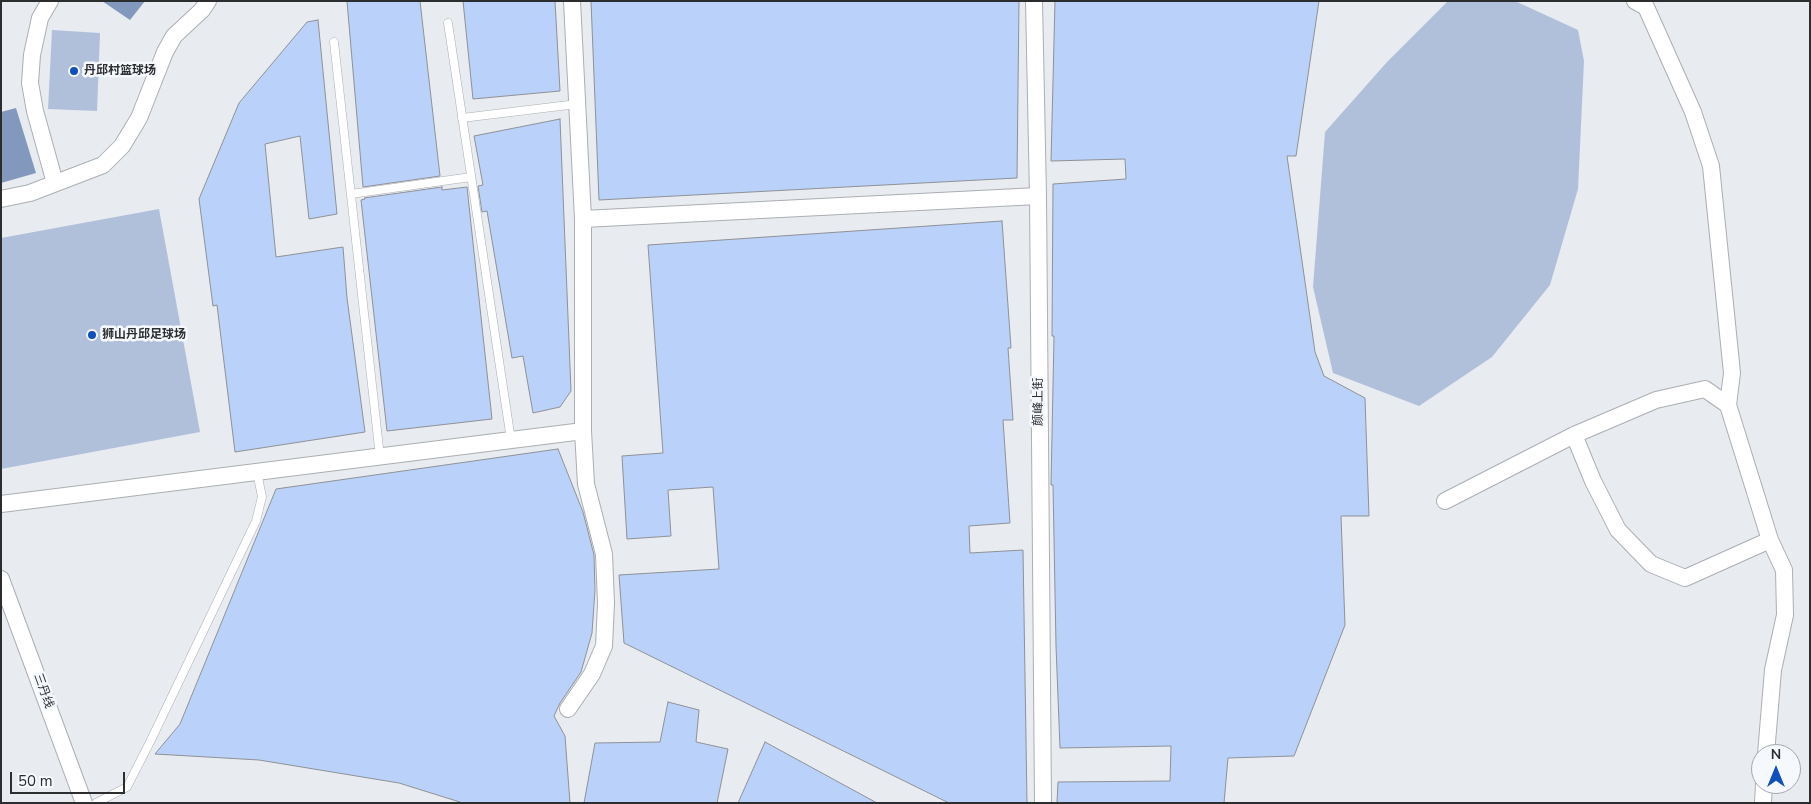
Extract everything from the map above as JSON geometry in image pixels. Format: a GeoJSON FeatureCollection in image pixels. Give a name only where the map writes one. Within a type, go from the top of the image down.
{"type":"FeatureCollection","features":[{"type":"Feature","properties":{"kind":"street"},"geometry":{"type":"LineString","coordinates":[[50,1],[40,18],[32,55],[30,83],[35,111],[55,183]]}},
{"type":"Feature","properties":{"kind":"street"},"geometry":{"type":"LineString","coordinates":[[1,199],[30,193],[103,166],[122,146],[139,118],[165,52],[174,36],[202,10],[208,1]]}},
{"type":"Feature","properties":{"kind":"street"},"geometry":{"type":"LineString","coordinates":[[568,709],[592,674],[604,646],[606,603],[604,554],[586,484],[583,431],[583,219],[572,1]]}},
{"type":"Feature","properties":{"kind":"street","name":"颜峰上街"},"geometry":{"type":"LineString","coordinates":[[1034,1],[1038,196],[1043,803]]}},
{"type":"Feature","properties":{"kind":"street"},"geometry":{"type":"LineString","coordinates":[[1634,1],[1646,6],[1693,112],[1711,166],[1732,373],[1728,405],[1770,540],[1784,570],[1785,615],[1773,670],[1767,744]]}},
{"type":"Feature","properties":{"kind":"street"},"geometry":{"type":"LineString","coordinates":[[583,219],[1038,196]]}},
{"type":"Feature","properties":{"kind":"street"},"geometry":{"type":"LineString","coordinates":[[1445,501],[1574,435],[1656,400],[1705,389],[1728,405]]}},
{"type":"Feature","properties":{"kind":"street"},"geometry":{"type":"LineString","coordinates":[[1,504],[583,431]]}},
{"type":"Feature","properties":{"kind":"street"},"geometry":{"type":"LineString","coordinates":[[1574,435],[1593,481],[1618,530],[1651,564],[1685,578],[1770,540]]}},
{"type":"Feature","properties":{"kind":"street","name":"三丹线"},"geometry":{"type":"LineString","coordinates":[[1,579],[84,803]]}},
{"type":"Feature","properties":{"kind":"lane"},"geometry":{"type":"LineString","coordinates":[[448,23],[510,440]]}},
{"type":"Feature","properties":{"kind":"lane"},"geometry":{"type":"LineString","coordinates":[[334,42],[380,456]]}},
{"type":"Feature","properties":{"kind":"lane"},"geometry":{"type":"LineString","coordinates":[[462,118],[577,104]]}},
{"type":"Feature","properties":{"kind":"lane"},"geometry":{"type":"LineString","coordinates":[[351,194],[471,177]]}},
{"type":"Feature","properties":{"kind":"lane"},"geometry":{"type":"LineString","coordinates":[[96,803],[127,787],[150,742],[256,521],[262,497],[257,472]]}},
{"type":"Feature","properties":{"kind":"shaded area"},"geometry":{"type":"Polygon","coordinates":[[[102,1],[145,1],[130,20],[102,1]]]}},
{"type":"Feature","properties":{"kind":"shaded area"},"geometry":{"type":"Polygon","coordinates":[[[1448,1],[1515,1],[1578,30],[1584,61],[1578,189],[1550,285],[1492,357],[1419,406],[1333,373],[1313,287],[1325,132],[1387,62],[1448,1]]]}},
{"type":"Feature","properties":{"kind":"shaded area","name":"丹邱村篮球场"},"geometry":{"type":"Polygon","coordinates":[[[52,30],[100,33],[97,111],[48,109],[52,30]]]}},
{"type":"Feature","properties":{"kind":"shaded area"},"geometry":{"type":"Polygon","coordinates":[[[16,108],[36,173],[1,183],[1,112],[16,108]]]}},
{"type":"Feature","properties":{"kind":"shaded area","name":"狮山丹邱足球场"},"geometry":{"type":"Polygon","coordinates":[[[159,209],[200,432],[1,469],[1,238],[159,209]]]}},
{"type":"Feature","properties":{"kind":"building"},"geometry":{"type":"Polygon","coordinates":[[[347,1],[420,1],[440,176],[363,187],[347,1]]]}},
{"type":"Feature","properties":{"kind":"building"},"geometry":{"type":"Polygon","coordinates":[[[463,1],[555,1],[560,91],[473,99],[463,1]]]}},
{"type":"Feature","properties":{"kind":"building"},"geometry":{"type":"Polygon","coordinates":[[[591,1],[1019,1],[1017,178],[599,200],[591,1]]]}},
{"type":"Feature","properties":{"kind":"building"},"geometry":{"type":"Polygon","coordinates":[[[1055,1],[1319,1],[1296,156],[1287,156],[1315,352],[1324,376],[1365,398],[1369,516],[1341,516],[1345,625],[1294,756],[1228,758],[1224,803],[1057,803],[1058,782],[1170,781],[1171,746],[1060,748],[1053,485],[1051,485],[1054,336],[1052,336],[1053,184],[1126,179],[1125,159],[1051,161],[1055,1]]]}},
{"type":"Feature","properties":{"kind":"building"},"geometry":{"type":"Polygon","coordinates":[[[318,20],[337,214],[309,219],[300,136],[265,144],[276,257],[343,247],[347,298],[365,432],[235,452],[217,305],[213,306],[199,199],[239,103],[307,22],[318,20]]]}},
{"type":"Feature","properties":{"kind":"building"},"geometry":{"type":"Polygon","coordinates":[[[560,119],[571,391],[560,407],[533,413],[523,356],[512,358],[487,211],[482,212],[478,186],[483,185],[474,136],[560,119]]]}},
{"type":"Feature","properties":{"kind":"building"},"geometry":{"type":"Polygon","coordinates":[[[442,187],[442,190],[467,187],[492,419],[387,431],[361,200],[442,187]]]}},
{"type":"Feature","properties":{"kind":"building"},"geometry":{"type":"Polygon","coordinates":[[[1002,221],[1011,348],[1008,348],[1013,420],[1003,420],[1010,523],[969,526],[970,553],[1023,550],[1027,803],[949,803],[624,643],[619,575],[719,569],[713,487],[668,490],[671,536],[627,539],[622,456],[663,453],[648,245],[1002,221]]]}},
{"type":"Feature","properties":{"kind":"building"},"geometry":{"type":"Polygon","coordinates":[[[558,449],[583,512],[594,555],[595,590],[592,633],[581,672],[560,703],[554,716],[565,736],[570,803],[463,803],[399,783],[259,760],[155,754],[180,724],[276,489],[558,449]]]}},
{"type":"Feature","properties":{"kind":"building"},"geometry":{"type":"Polygon","coordinates":[[[668,702],[699,710],[696,742],[728,749],[717,803],[584,803],[595,743],[660,742],[668,702]]]}},
{"type":"Feature","properties":{"kind":"building"},"geometry":{"type":"Polygon","coordinates":[[[765,742],[877,803],[738,803],[765,742]]]}},
{"type":"Feature","properties":{"kind":"place","name":"丹邱村篮球场"},"geometry":{"type":"Point","coordinates":[74,71]}},
{"type":"Feature","properties":{"kind":"place","name":"狮山丹邱足球场"},"geometry":{"type":"Point","coordinates":[92,335]}}]}
